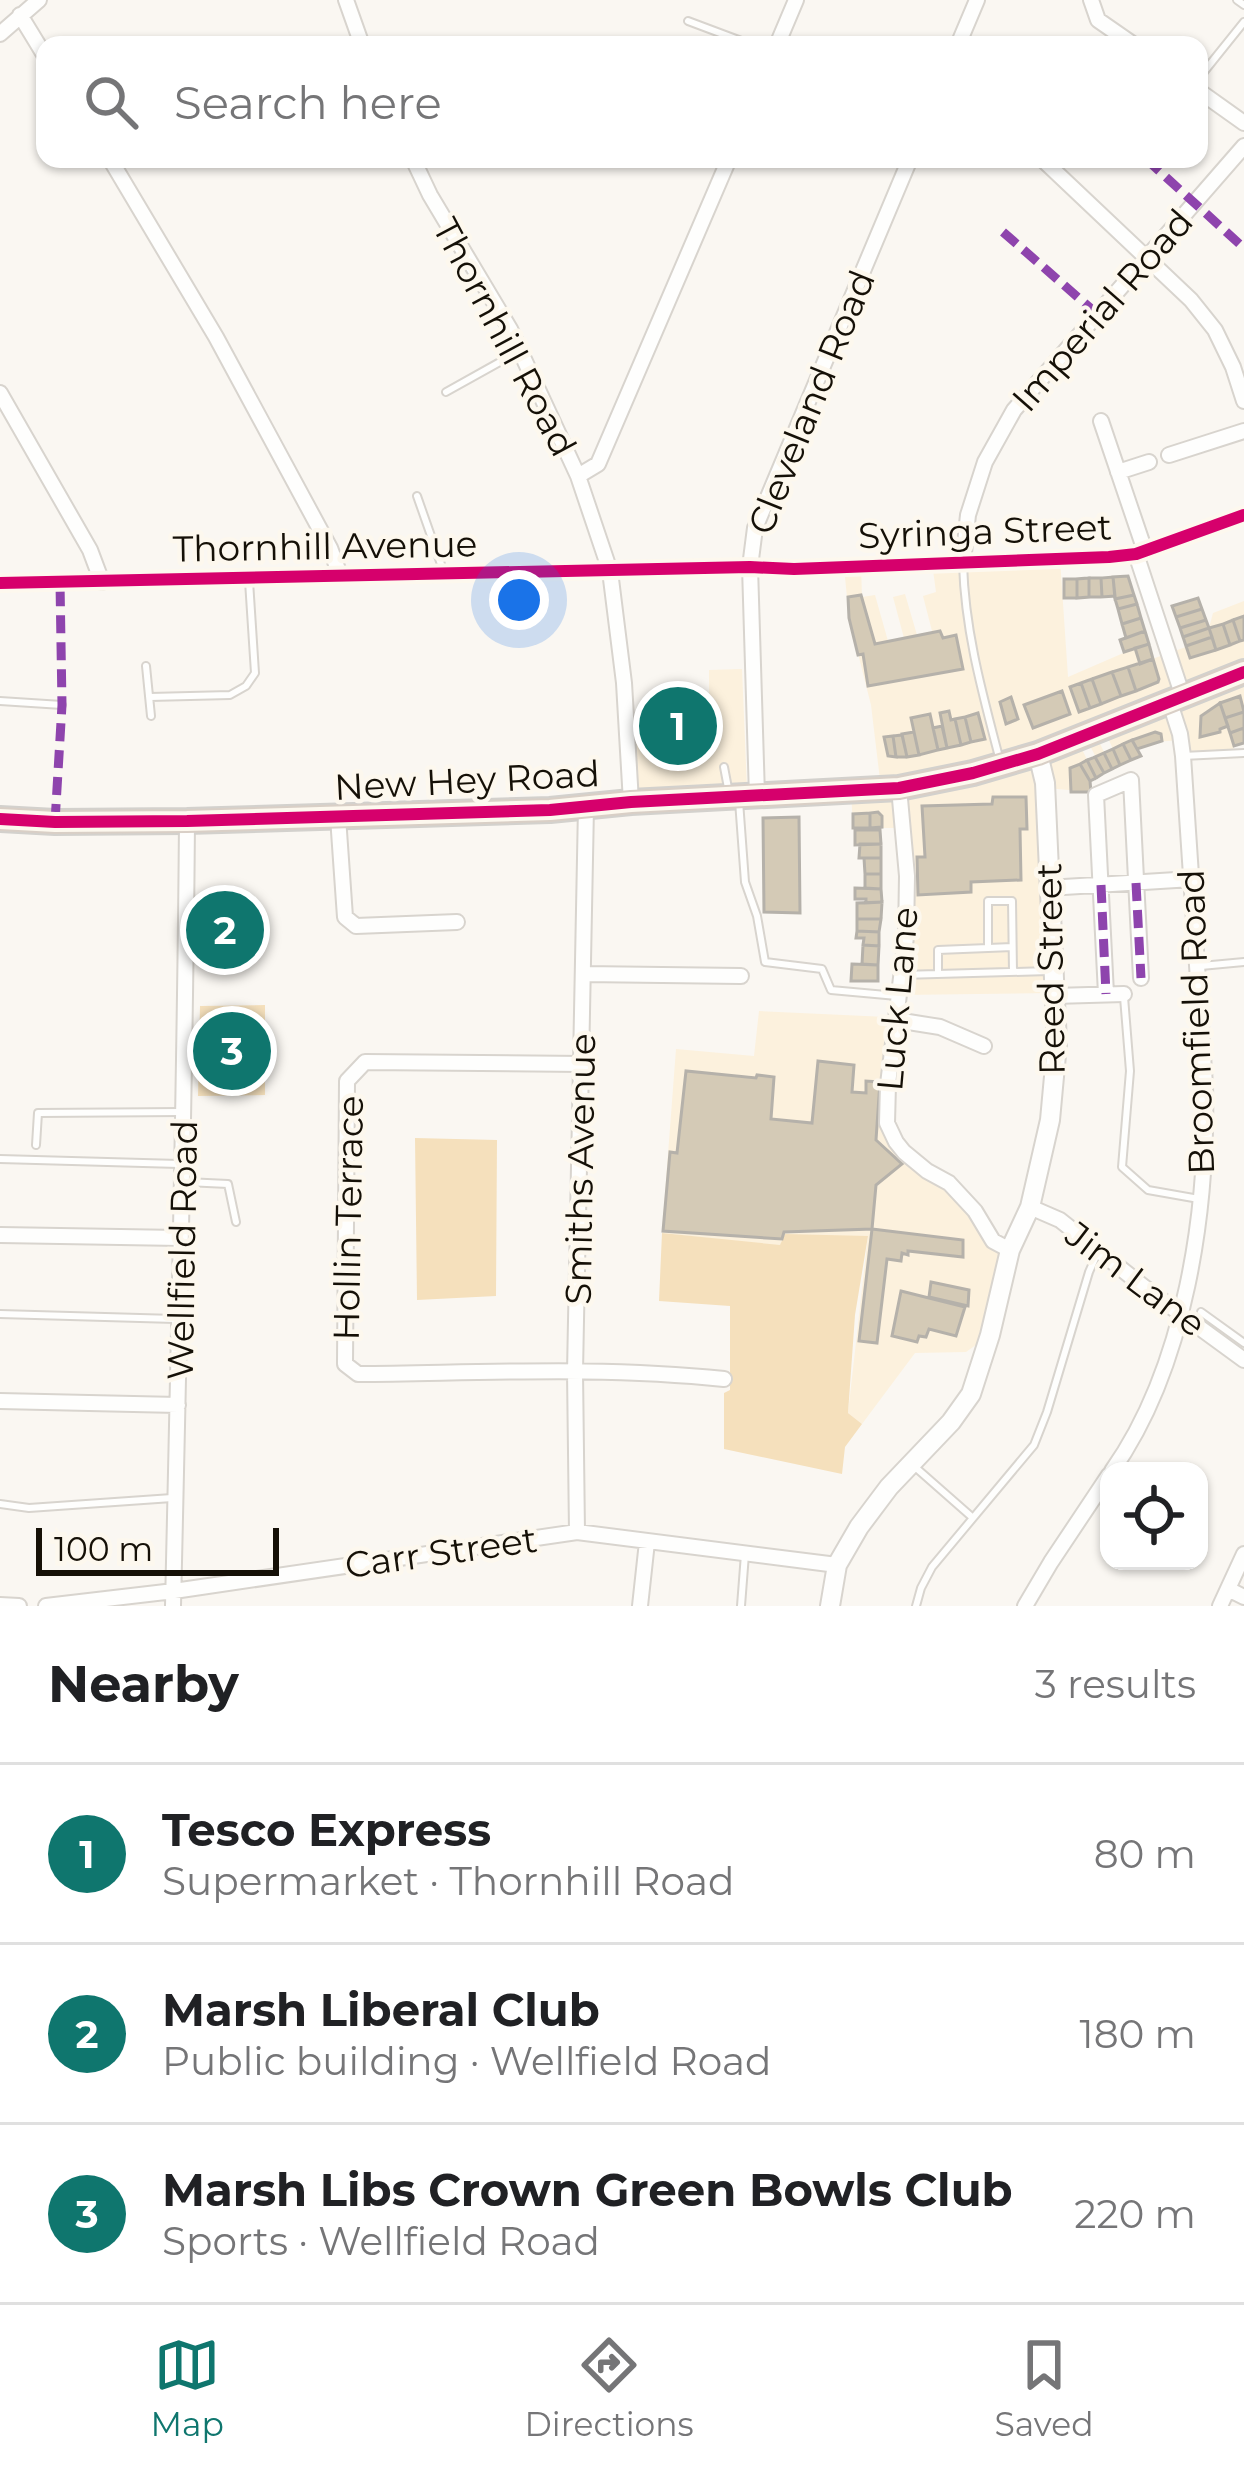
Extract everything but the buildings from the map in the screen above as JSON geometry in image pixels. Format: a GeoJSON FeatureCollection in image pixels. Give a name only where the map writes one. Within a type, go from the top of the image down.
{"type":"FeatureCollection","features":[{"type":"Feature","properties":{"kind":"highway","name":"New Hey Road"},"geometry":{"type":"LineString","coordinates":[[0,818],[187,821],[550,810],[899,788],[1038,754],[1244,672]]}},
{"type":"Feature","properties":{"kind":"street"},"geometry":{"type":"LineString","coordinates":[[0,34],[39,0]]}},
{"type":"Feature","properties":{"kind":"street"},"geometry":{"type":"LineString","coordinates":[[346,0],[359,36]]}},
{"type":"Feature","properties":{"kind":"street"},"geometry":{"type":"LineString","coordinates":[[781,36],[796,0]]}},
{"type":"Feature","properties":{"kind":"street"},"geometry":{"type":"LineString","coordinates":[[962,36],[977,0]]}},
{"type":"Feature","properties":{"kind":"street"},"geometry":{"type":"LineString","coordinates":[[1090,0],[1098,20],[1121,36]]}},
{"type":"Feature","properties":{"kind":"street"},"geometry":{"type":"LineString","coordinates":[[20,15],[36,41]]}},
{"type":"Feature","properties":{"kind":"street"},"geometry":{"type":"LineString","coordinates":[[1208,97],[1244,123]]}},
{"type":"Feature","properties":{"kind":"street","name":"Imperial Road"},"geometry":{"type":"LineString","coordinates":[[963,562],[968,515],[985,462],[1014,410],[1244,146]]}},
{"type":"Feature","properties":{"kind":"street"},"geometry":{"type":"LineString","coordinates":[[115,168],[216,337],[330,548],[340,575]]}},
{"type":"Feature","properties":{"kind":"street","name":"Thornhill Road"},"geometry":{"type":"LineString","coordinates":[[417,168],[520,351],[578,476],[610,571],[622,662],[631,802]]}},
{"type":"Feature","properties":{"kind":"street"},"geometry":{"type":"LineString","coordinates":[[578,476],[598,464],[725,168]]}},
{"type":"Feature","properties":{"kind":"street","name":"Cleveland Road"},"geometry":{"type":"LineString","coordinates":[[742,797],[755,528],[906,168]]}},
{"type":"Feature","properties":{"kind":"street"},"geometry":{"type":"LineString","coordinates":[[1051,168],[1191,299],[1215,330],[1244,401]]}},
{"type":"Feature","properties":{"kind":"street"},"geometry":{"type":"LineString","coordinates":[[0,392],[90,550],[102,582]]}},
{"type":"Feature","properties":{"kind":"street","name":"Broomfield Road"},"geometry":{"type":"LineString","coordinates":[[1101,421],[1177,700],[1206,1102],[1202,1199],[1180,1311],[1148,1406],[1116,1462]]}},
{"type":"Feature","properties":{"kind":"street"},"geometry":{"type":"LineString","coordinates":[[1169,455],[1244,431]]}},
{"type":"Feature","properties":{"kind":"street"},"geometry":{"type":"LineString","coordinates":[[1118,472],[1149,462]]}},
{"type":"Feature","properties":{"kind":"street","name":"Syringa Street"},"geometry":{"type":"LineString","coordinates":[[794,569],[1140,553],[1244,515]]}},
{"type":"Feature","properties":{"kind":"street","name":"Thornhill Avenue"},"geometry":{"type":"LineString","coordinates":[[0,583],[794,569]]}},
{"type":"Feature","properties":{"kind":"street","name":"Reed Street"},"geometry":{"type":"LineString","coordinates":[[1010,1250],[1030,1207],[1050,1120],[1057,1044],[1045,784],[1038,754]]}},
{"type":"Feature","properties":{"kind":"street"},"geometry":{"type":"LineString","coordinates":[[1106,994],[1096,795],[1131,780],[1141,978]]}},
{"type":"Feature","properties":{"kind":"street","name":"Luck Lane"},"geometry":{"type":"LineString","coordinates":[[899,788],[907,877],[906,937],[896,1020],[888,1041],[887,1123],[896,1142],[927,1171],[950,1183],[992,1240],[1010,1250]]}},
{"type":"Feature","properties":{"kind":"street","name":"Smiths Avenue"},"geometry":{"type":"LineString","coordinates":[[577,1532],[575,1372],[586,807]]}},
{"type":"Feature","properties":{"kind":"street"},"geometry":{"type":"LineString","coordinates":[[338,817],[345,917],[356,926],[457,922]]}},
{"type":"Feature","properties":{"kind":"street","name":"Wellfield Road"},"geometry":{"type":"LineString","coordinates":[[174,1599],[187,821]]}},
{"type":"Feature","properties":{"kind":"street"},"geometry":{"type":"LineString","coordinates":[[1048,888],[1192,879]]}},
{"type":"Feature","properties":{"kind":"street"},"geometry":{"type":"LineString","coordinates":[[584,974],[741,976]]}},
{"type":"Feature","properties":{"kind":"street"},"geometry":{"type":"LineString","coordinates":[[1054,996],[1124,994]]}},
{"type":"Feature","properties":{"kind":"street"},"geometry":{"type":"LineString","coordinates":[[896,1020],[940,1027],[984,1046]]}},
{"type":"Feature","properties":{"kind":"street","name":"Hollin Terrace"},"geometry":{"type":"LineString","coordinates":[[575,1372],[358,1374],[345,1364],[347,1081],[365,1062],[583,1064]]}},
{"type":"Feature","properties":{"kind":"street","name":"Jim Lane"},"geometry":{"type":"LineString","coordinates":[[1030,1207],[1060,1220],[1180,1311],[1243,1352]]}},
{"type":"Feature","properties":{"kind":"street"},"geometry":{"type":"LineString","coordinates":[[0,1235],[180,1238]]}},
{"type":"Feature","properties":{"kind":"street"},"geometry":{"type":"LineString","coordinates":[[830,1606],[837,1565],[859,1527],[971,1394],[1010,1250]]}},
{"type":"Feature","properties":{"kind":"street"},"geometry":{"type":"LineString","coordinates":[[575,1372],[724,1379]]}},
{"type":"Feature","properties":{"kind":"street"},"geometry":{"type":"LineString","coordinates":[[0,1401],[178,1405]]}},
{"type":"Feature","properties":{"kind":"street","name":"Broomfield Road"},"geometry":{"type":"LineString","coordinates":[[1025,1606],[1100,1488]]}},
{"type":"Feature","properties":{"kind":"street","name":"Carr Street"},"geometry":{"type":"LineString","coordinates":[[46,1606],[174,1599],[577,1532],[837,1565]]}},
{"type":"Feature","properties":{"kind":"street"},"geometry":{"type":"LineString","coordinates":[[640,1606],[647,1542]]}},
{"type":"Feature","properties":{"kind":"street"},"geometry":{"type":"LineString","coordinates":[[1220,1606],[1244,1554]]}},
{"type":"Feature","properties":{"kind":"street"},"geometry":{"type":"LineString","coordinates":[[1228,1589],[1244,1597]]}},
{"type":"Feature","properties":{"kind":"street"},"geometry":{"type":"LineString","coordinates":[[0,1605],[19,1606]]}},
{"type":"Feature","properties":{"kind":"lane"},"geometry":{"type":"LineString","coordinates":[[688,21],[728,36]]}},
{"type":"Feature","properties":{"kind":"lane"},"geometry":{"type":"LineString","coordinates":[[1208,67],[1244,22]]}},
{"type":"Feature","properties":{"kind":"lane"},"geometry":{"type":"LineString","coordinates":[[446,392],[520,351]]}},
{"type":"Feature","properties":{"kind":"lane"},"geometry":{"type":"LineString","coordinates":[[417,496],[445,573]]}},
{"type":"Feature","properties":{"kind":"lane","name":"Imperial Road"},"geometry":{"type":"LineString","coordinates":[[963,562],[972,658],[1001,766]]}},
{"type":"Feature","properties":{"kind":"lane"},"geometry":{"type":"LineString","coordinates":[[150,697],[230,694],[246,686],[255,673],[249,578]]}},
{"type":"Feature","properties":{"kind":"lane"},"geometry":{"type":"LineString","coordinates":[[146,666],[151,716]]}},
{"type":"Feature","properties":{"kind":"lane"},"geometry":{"type":"LineString","coordinates":[[0,700],[62,705]]}},
{"type":"Feature","properties":{"kind":"lane"},"geometry":{"type":"LineString","coordinates":[[1184,756],[1244,753]]}},
{"type":"Feature","properties":{"kind":"lane"},"geometry":{"type":"LineString","coordinates":[[629,760],[646,760]]}},
{"type":"Feature","properties":{"kind":"lane"},"geometry":{"type":"LineString","coordinates":[[724,767],[742,797],[745,882],[765,962],[822,969],[831,990],[898,997]]}},
{"type":"Feature","properties":{"kind":"lane"},"geometry":{"type":"LineString","coordinates":[[988,948],[988,901],[1012,901],[1013,972]]}},
{"type":"Feature","properties":{"kind":"lane"},"geometry":{"type":"LineString","coordinates":[[938,974],[938,950],[1012,947]]}},
{"type":"Feature","properties":{"kind":"lane"},"geometry":{"type":"LineString","coordinates":[[1198,966],[1244,962]]}},
{"type":"Feature","properties":{"kind":"lane"},"geometry":{"type":"LineString","coordinates":[[901,975],[1053,970]]}},
{"type":"Feature","properties":{"kind":"lane"},"geometry":{"type":"LineString","coordinates":[[1124,994],[1130,1071],[1122,1167],[1148,1190],[1202,1199]]}},
{"type":"Feature","properties":{"kind":"lane"},"geometry":{"type":"LineString","coordinates":[[36,1144],[38,1113],[185,1112]]}},
{"type":"Feature","properties":{"kind":"lane"},"geometry":{"type":"LineString","coordinates":[[0,1159],[183,1164]]}},
{"type":"Feature","properties":{"kind":"lane"},"geometry":{"type":"LineString","coordinates":[[182,1182],[227,1184],[236,1222]]}},
{"type":"Feature","properties":{"kind":"lane"},"geometry":{"type":"LineString","coordinates":[[916,1606],[932,1567],[1034,1445],[1099,1251]]}},
{"type":"Feature","properties":{"kind":"lane","name":"Jim Lane"},"geometry":{"type":"LineString","coordinates":[[1201,1312],[1243,1352]]}},
{"type":"Feature","properties":{"kind":"lane"},"geometry":{"type":"LineString","coordinates":[[0,1314],[179,1319]]}},
{"type":"Feature","properties":{"kind":"lane"},"geometry":{"type":"LineString","coordinates":[[913,1465],[973,1519]]}},
{"type":"Feature","properties":{"kind":"lane"},"geometry":{"type":"LineString","coordinates":[[0,1504],[29,1508],[176,1498]]}},
{"type":"Feature","properties":{"kind":"lane"},"geometry":{"type":"LineString","coordinates":[[741,1606],[745,1554]]}},
{"type":"Feature","properties":{"kind":"shaded area"},"geometry":{"type":"Polygon","coordinates":[[[1060,559],[1068,677],[1135,648],[1141,663],[1211,638],[1213,613],[1244,601],[1244,712],[1225,719],[1235,753],[1183,756],[1181,740],[1154,742],[1138,749],[1141,756],[1120,765],[1104,729],[1095,733],[1112,769],[1104,773],[1085,736],[1077,739],[1096,778],[1090,781],[1091,792],[1046,788],[1054,993],[899,995],[904,828],[853,828],[851,790],[881,788],[871,705],[849,618],[844,567],[861,566],[862,597],[875,595],[888,641],[904,638],[893,597],[905,594],[917,635],[942,630],[932,631],[923,596],[936,592],[932,563],[1060,559]]]}},
{"type":"Feature","properties":{"kind":"shaded area"},"geometry":{"type":"Polygon","coordinates":[[[742,669],[747,789],[638,796],[635,715],[709,711],[709,670],[742,669]]]}},
{"type":"Feature","properties":{"kind":"shaded area"},"geometry":{"type":"Polygon","coordinates":[[[265,1005],[265,1095],[198,1096],[200,1006],[265,1005]]]}},
{"type":"Feature","properties":{"kind":"shaded area"},"geometry":{"type":"Polygon","coordinates":[[[759,1011],[887,1017],[887,1123],[927,1171],[1010,1250],[990,1335],[966,1352],[915,1353],[862,1424],[848,1413],[868,1236],[781,1246],[662,1233],[676,1049],[754,1056],[759,1011]]]}},
{"type":"Feature","properties":{"kind":"shaded area"},"geometry":{"type":"Polygon","coordinates":[[[415,1138],[497,1140],[496,1296],[417,1300],[415,1138]]]}},
{"type":"Feature","properties":{"kind":"shaded area"},"geometry":{"type":"Polygon","coordinates":[[[662,1233],[780,1245],[785,1234],[868,1236],[855,1315],[848,1413],[862,1424],[845,1447],[842,1474],[724,1449],[730,1306],[659,1301],[662,1233]]]}},
{"type":"Feature","properties":{"kind":"marked path"},"geometry":{"type":"LineString","coordinates":[[1156,168],[1244,248]]}},
{"type":"Feature","properties":{"kind":"marked path"},"geometry":{"type":"LineString","coordinates":[[1003,232],[1096,313]]}},
{"type":"Feature","properties":{"kind":"marked path"},"geometry":{"type":"LineString","coordinates":[[55,822],[62,705],[60,582]]}},
{"type":"Feature","properties":{"kind":"marked path"},"geometry":{"type":"LineString","coordinates":[[1136,883],[1141,978]]}},
{"type":"Feature","properties":{"kind":"marked path"},"geometry":{"type":"LineString","coordinates":[[1101,885],[1106,994]]}},
{"type":"Feature","properties":{"kind":"cycle path"},"geometry":{"type":"LineString","coordinates":[[0,583],[794,569],[1109,557],[1136,554],[1244,515]]}},
{"type":"Feature","properties":{"kind":"cycle path"},"geometry":{"type":"LineString","coordinates":[[0,819],[187,821],[550,810],[899,788],[1038,754],[1244,672]]}},
{"type":"Feature","properties":{"kind":"place","name":"Tesco Express"},"geometry":{"type":"Point","coordinates":[678,726]}},
{"type":"Feature","properties":{"kind":"place","name":"Marsh Liberal Club"},"geometry":{"type":"Point","coordinates":[225,930]}},
{"type":"Feature","properties":{"kind":"place","name":"Marsh Libs Crown Green Bowls Club"},"geometry":{"type":"Point","coordinates":[232,1051]}}]}
